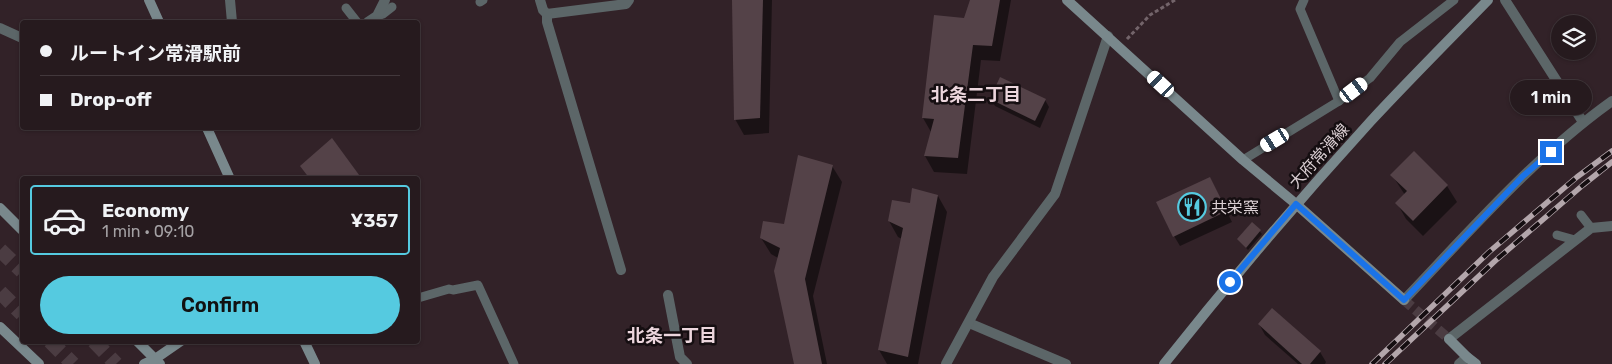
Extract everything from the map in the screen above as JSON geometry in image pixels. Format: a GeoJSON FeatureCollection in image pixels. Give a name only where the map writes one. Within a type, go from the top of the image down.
{"type":"FeatureCollection","features":[{"type":"Feature","properties":{"kind":"street"},"geometry":{"type":"LineString","coordinates":[[149,0],[158,20]]}},
{"type":"Feature","properties":{"kind":"street"},"geometry":{"type":"LineString","coordinates":[[230,0],[232,20]]}},
{"type":"Feature","properties":{"kind":"street"},"geometry":{"type":"LineString","coordinates":[[540,0],[543,10],[547,14],[547,22],[621,270]]}},
{"type":"Feature","properties":{"kind":"street"},"geometry":{"type":"LineString","coordinates":[[547,14],[626,4],[629,0]]}},
{"type":"Feature","properties":{"kind":"street"},"geometry":{"type":"LineString","coordinates":[[1067,0],[1243,160],[1296,204],[1404,300],[1523,176],[1583,122],[1612,101]]}},
{"type":"Feature","properties":{"kind":"street","name":"大府常滑線"},"geometry":{"type":"LineString","coordinates":[[1164,364],[1296,204],[1393,98],[1488,0]]}},
{"type":"Feature","properties":{"kind":"street"},"geometry":{"type":"LineString","coordinates":[[1505,0],[1583,122]]}},
{"type":"Feature","properties":{"kind":"street"},"geometry":{"type":"LineString","coordinates":[[371,20],[389,3]]}},
{"type":"Feature","properties":{"kind":"street"},"geometry":{"type":"LineString","coordinates":[[0,28],[20,37]]}},
{"type":"Feature","properties":{"kind":"street"},"geometry":{"type":"LineString","coordinates":[[946,364],[993,277],[1055,194],[1108,36]]}},
{"type":"Feature","properties":{"kind":"street"},"geometry":{"type":"LineString","coordinates":[[208,130],[229,176]]}},
{"type":"Feature","properties":{"kind":"street"},"geometry":{"type":"LineString","coordinates":[[0,208],[20,228]]}},
{"type":"Feature","properties":{"kind":"street"},"geometry":{"type":"LineString","coordinates":[[1476,364],[1463,361],[1449,339],[1591,228],[1612,226]]}},
{"type":"Feature","properties":{"kind":"street"},"geometry":{"type":"LineString","coordinates":[[668,295],[680,356],[686,364]]}},
{"type":"Feature","properties":{"kind":"street"},"geometry":{"type":"LineString","coordinates":[[968,323],[1066,364]]}},
{"type":"Feature","properties":{"kind":"street"},"geometry":{"type":"LineString","coordinates":[[0,327],[38,364]]}},
{"type":"Feature","properties":{"kind":"street"},"geometry":{"type":"LineString","coordinates":[[140,344],[158,362]]}},
{"type":"Feature","properties":{"kind":"street"},"geometry":{"type":"LineString","coordinates":[[144,364],[158,362],[178,344]]}},
{"type":"Feature","properties":{"kind":"street"},"geometry":{"type":"LineString","coordinates":[[305,344],[315,364]]}},
{"type":"Feature","properties":{"kind":"lane"},"geometry":{"type":"LineString","coordinates":[[1304,0],[1300,9],[1340,101]]}},
{"type":"Feature","properties":{"kind":"lane"},"geometry":{"type":"LineString","coordinates":[[1243,160],[1340,101],[1370,78],[1400,42],[1454,0]]}},
{"type":"Feature","properties":{"kind":"lane"},"geometry":{"type":"LineString","coordinates":[[346,8],[355,20]]}},
{"type":"Feature","properties":{"kind":"lane"},"geometry":{"type":"LineString","coordinates":[[1581,216],[1591,228]]}},
{"type":"Feature","properties":{"kind":"lane"},"geometry":{"type":"LineString","coordinates":[[1556,235],[1575,240]]}},
{"type":"Feature","properties":{"kind":"lane"},"geometry":{"type":"LineString","coordinates":[[420,297],[449,289],[453,290],[478,285],[514,364]]}},
{"type":"Feature","properties":{"kind":"path"},"geometry":{"type":"LineString","coordinates":[[1120,47],[1150,15],[1175,0]]}},
{"type":"Feature","properties":{"kind":"building"},"geometry":{"type":"Polygon","coordinates":[[[732,0],[763,0],[760,118],[734,120],[732,0]]]}},
{"type":"Feature","properties":{"kind":"building"},"geometry":{"type":"Polygon","coordinates":[[[970,0],[1000,0],[992,46],[973,45],[958,158],[924,156],[934,119],[922,118],[934,15],[964,18],[970,0]]]}},
{"type":"Feature","properties":{"kind":"building"},"geometry":{"type":"Polygon","coordinates":[[[1000,77],[1046,99],[1035,121],[990,99],[1000,77]]]}},
{"type":"Feature","properties":{"kind":"building"},"geometry":{"type":"Polygon","coordinates":[[[332,138],[360,176],[308,176],[300,166],[332,138]]]}},
{"type":"Feature","properties":{"kind":"building"},"geometry":{"type":"Polygon","coordinates":[[[1414,151],[1448,185],[1413,221],[1395,203],[1407,191],[1390,175],[1414,151]]]}},
{"type":"Feature","properties":{"kind":"building"},"geometry":{"type":"Polygon","coordinates":[[[798,155],[833,165],[805,279],[822,364],[794,364],[774,271],[780,248],[760,238],[763,221],[784,224],[798,155]]]}},
{"type":"Feature","properties":{"kind":"building","name":"共栄窯"},"geometry":{"type":"Polygon","coordinates":[[[1210,177],[1227,211],[1173,237],[1156,202],[1210,177]]]}},
{"type":"Feature","properties":{"kind":"building"},"geometry":{"type":"Polygon","coordinates":[[[912,188],[938,195],[908,357],[878,350],[903,228],[888,221],[892,200],[910,203],[912,188]]]}},
{"type":"Feature","properties":{"kind":"building"},"geometry":{"type":"Polygon","coordinates":[[[1252,222],[1261,230],[1246,248],[1237,239],[1252,222]]]}},
{"type":"Feature","properties":{"kind":"building"},"geometry":{"type":"Polygon","coordinates":[[[1272,308],[1321,351],[1310,364],[1302,364],[1258,324],[1272,308]]]}},
{"type":"Feature","properties":{"kind":"tunnel"},"geometry":{"type":"LineString","coordinates":[[0,250],[20,269]]}},
{"type":"Feature","properties":{"kind":"tunnel"},"geometry":{"type":"LineString","coordinates":[[0,292],[20,312]]}},
{"type":"Feature","properties":{"kind":"tunnel"},"geometry":{"type":"LineString","coordinates":[[1404,300],[1449,339]]}},
{"type":"Feature","properties":{"kind":"tunnel"},"geometry":{"type":"LineString","coordinates":[[53,344],[73,364]]}},
{"type":"Feature","properties":{"kind":"tunnel"},"geometry":{"type":"LineString","coordinates":[[97,344],[116,364]]}},
{"type":"Feature","properties":{"kind":"railway"},"geometry":{"type":"LineString","coordinates":[[1372,364],[1489,252],[1577,177],[1612,151]]}},
{"type":"Feature","properties":{"kind":"railway"},"geometry":{"type":"LineString","coordinates":[[1385,364],[1495,261],[1612,162]]}},
{"type":"Feature","properties":{"kind":"place","name":"共栄窯"},"geometry":{"type":"Point","coordinates":[1192,207]}},
{"type":"Feature","properties":{"kind":"district","name":"北条二丁目"},"geometry":{"type":"Point","coordinates":[976,95]}},
{"type":"Feature","properties":{"kind":"district","name":"北条一丁目"},"geometry":{"type":"Point","coordinates":[672,336]}},
{"type":"Feature","properties":{"kind":"route"},"geometry":{"type":"LineString","coordinates":[[1230,282],[1296,204],[1404,300],[1523,176],[1551,152]]}}]}
